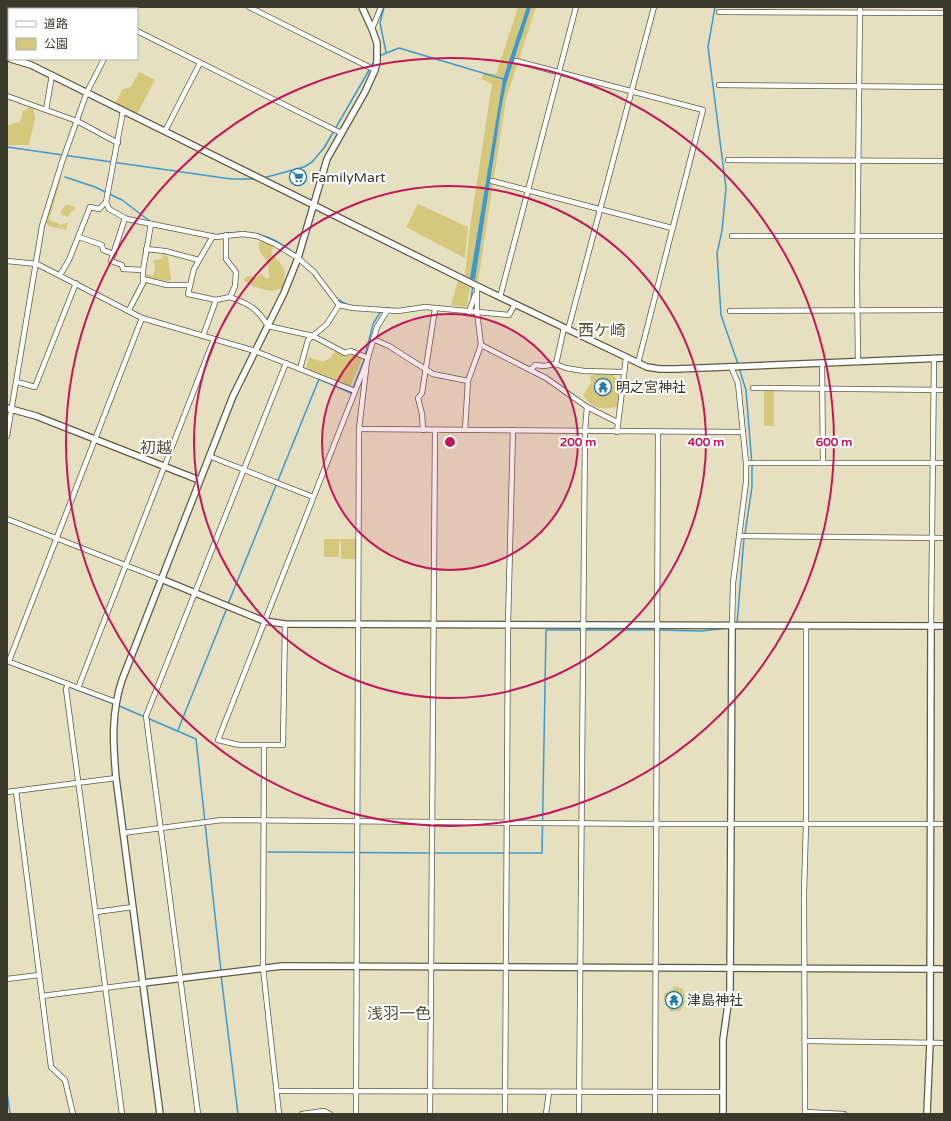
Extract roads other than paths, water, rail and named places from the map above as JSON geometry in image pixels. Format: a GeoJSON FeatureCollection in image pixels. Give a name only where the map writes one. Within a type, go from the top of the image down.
{"type":"FeatureCollection","features":[{"type":"Feature","properties":{"kind":"street"},"geometry":{"type":"LineString","coordinates":[[249,7],[375,70]]}},
{"type":"Feature","properties":{"kind":"street"},"geometry":{"type":"LineString","coordinates":[[160,1114],[116,778],[113,742],[116,702],[122,680],[233,396],[284,294],[298,258],[322,172],[341,133],[365,92],[375,70],[377,62],[377,43],[362,7]]}},
{"type":"Feature","properties":{"kind":"street"},"geometry":{"type":"LineString","coordinates":[[372,29],[381,7]]}},
{"type":"Feature","properties":{"kind":"street"},"geometry":{"type":"LineString","coordinates":[[500,297],[576,7]]}},
{"type":"Feature","properties":{"kind":"street"},"geometry":{"type":"LineString","coordinates":[[556,364],[602,209],[631,91],[654,7]]}},
{"type":"Feature","properties":{"kind":"street"},"geometry":{"type":"LineString","coordinates":[[858,362],[857,235],[860,9]]}},
{"type":"Feature","properties":{"kind":"street"},"geometry":{"type":"LineString","coordinates":[[719,12],[860,9],[944,13]]}},
{"type":"Feature","properties":{"kind":"street"},"geometry":{"type":"LineString","coordinates":[[138,32],[341,133]]}},
{"type":"Feature","properties":{"kind":"street"},"geometry":{"type":"LineString","coordinates":[[18,60],[87,92],[467,280],[477,287],[638,363],[660,369],[944,358]]}},
{"type":"Feature","properties":{"kind":"street"},"geometry":{"type":"LineString","coordinates":[[7,436],[10,409],[17,382],[42,226],[87,92],[103,60]]}},
{"type":"Feature","properties":{"kind":"street"},"geometry":{"type":"LineString","coordinates":[[516,61],[703,110],[638,363]]}},
{"type":"Feature","properties":{"kind":"street"},"geometry":{"type":"LineString","coordinates":[[165,131],[200,63]]}},
{"type":"Feature","properties":{"kind":"street"},"geometry":{"type":"LineString","coordinates":[[46,110],[52,75]]}},
{"type":"Feature","properties":{"kind":"street"},"geometry":{"type":"LineString","coordinates":[[719,85],[944,87]]}},
{"type":"Feature","properties":{"kind":"street"},"geometry":{"type":"LineString","coordinates":[[7,96],[77,121],[118,142]]}},
{"type":"Feature","properties":{"kind":"street"},"geometry":{"type":"LineString","coordinates":[[60,275],[79,237],[90,208],[99,209],[106,202],[123,111]]}},
{"type":"Feature","properties":{"kind":"street"},"geometry":{"type":"LineString","coordinates":[[728,160],[944,161]]}},
{"type":"Feature","properties":{"kind":"street"},"geometry":{"type":"LineString","coordinates":[[492,181],[672,228]]}},
{"type":"Feature","properties":{"kind":"street"},"geometry":{"type":"LineString","coordinates":[[106,202],[109,209],[125,218],[151,224],[212,236],[243,234],[257,236],[275,244],[298,258],[314,272],[340,305],[353,308],[387,311],[425,307],[509,315],[515,304]]}},
{"type":"Feature","properties":{"kind":"street"},"geometry":{"type":"LineString","coordinates":[[125,218],[111,261],[122,265],[123,269],[142,270]]}},
{"type":"Feature","properties":{"kind":"street"},"geometry":{"type":"LineString","coordinates":[[129,310],[143,283],[142,270],[151,224]]}},
{"type":"Feature","properties":{"kind":"street"},"geometry":{"type":"LineString","coordinates":[[226,235],[226,259],[236,272],[235,286],[230,297]]}},
{"type":"Feature","properties":{"kind":"street"},"geometry":{"type":"LineString","coordinates":[[212,236],[194,269],[188,294],[216,300],[230,297],[256,310],[268,326],[313,336],[345,353],[351,351],[368,360]]}},
{"type":"Feature","properties":{"kind":"street"},"geometry":{"type":"LineString","coordinates":[[732,236],[944,236]]}},
{"type":"Feature","properties":{"kind":"street"},"geometry":{"type":"LineString","coordinates":[[79,237],[102,244],[103,250],[114,254]]}},
{"type":"Feature","properties":{"kind":"street"},"geometry":{"type":"LineString","coordinates":[[146,249],[165,251],[199,260]]}},
{"type":"Feature","properties":{"kind":"street"},"geometry":{"type":"LineString","coordinates":[[7,261],[37,264],[142,318],[255,351],[355,391]]}},
{"type":"Feature","properties":{"kind":"street"},"geometry":{"type":"LineString","coordinates":[[143,279],[167,285],[190,285]]}},
{"type":"Feature","properties":{"kind":"street"},"geometry":{"type":"LineString","coordinates":[[17,382],[35,388],[76,283]]}},
{"type":"Feature","properties":{"kind":"street"},"geometry":{"type":"LineString","coordinates":[[469,312],[477,287]]}},
{"type":"Feature","properties":{"kind":"street"},"geometry":{"type":"LineString","coordinates":[[465,430],[468,381],[481,345],[477,312],[477,287]]}},
{"type":"Feature","properties":{"kind":"street"},"geometry":{"type":"LineString","coordinates":[[203,336],[216,300]]}},
{"type":"Feature","properties":{"kind":"street"},"geometry":{"type":"LineString","coordinates":[[300,369],[308,340],[327,324],[340,305]]}},
{"type":"Feature","properties":{"kind":"street"},"geometry":{"type":"LineString","coordinates":[[423,430],[422,414],[418,398],[422,393],[435,308]]}},
{"type":"Feature","properties":{"kind":"street"},"geometry":{"type":"LineString","coordinates":[[730,311],[944,310]]}},
{"type":"Feature","properties":{"kind":"street"},"geometry":{"type":"LineString","coordinates":[[356,1114],[359,429],[368,360],[373,339],[387,311]]}},
{"type":"Feature","properties":{"kind":"street"},"geometry":{"type":"LineString","coordinates":[[116,702],[8,661],[142,318]]}},
{"type":"Feature","properties":{"kind":"street"},"geometry":{"type":"LineString","coordinates":[[78,688],[214,339]]}},
{"type":"Feature","properties":{"kind":"street"},"geometry":{"type":"LineString","coordinates":[[373,339],[389,346],[432,374],[468,381]]}},
{"type":"Feature","properties":{"kind":"street"},"geometry":{"type":"LineString","coordinates":[[481,345],[546,378],[587,407],[617,422]]}},
{"type":"Feature","properties":{"kind":"street"},"geometry":{"type":"LineString","coordinates":[[617,432],[617,422],[626,358]]}},
{"type":"Feature","properties":{"kind":"street"},"geometry":{"type":"LineString","coordinates":[[927,1114],[930,1043],[931,627],[934,358]]}},
{"type":"Feature","properties":{"kind":"street"},"geometry":{"type":"LineString","coordinates":[[285,624],[283,746],[239,745],[218,740],[368,360]]}},
{"type":"Feature","properties":{"kind":"street"},"geometry":{"type":"LineString","coordinates":[[198,1114],[146,716],[286,363]]}},
{"type":"Feature","properties":{"kind":"street"},"geometry":{"type":"LineString","coordinates":[[822,363],[823,463]]}},
{"type":"Feature","properties":{"kind":"street"},"geometry":{"type":"LineString","coordinates":[[531,370],[535,365],[544,366],[556,364],[566,368],[584,371],[624,372]]}},
{"type":"Feature","properties":{"kind":"street"},"geometry":{"type":"LineString","coordinates":[[723,1114],[724,1040],[730,996],[733,583],[746,482],[746,463],[738,384],[731,367]]}},
{"type":"Feature","properties":{"kind":"street"},"geometry":{"type":"LineString","coordinates":[[753,388],[944,390]]}},
{"type":"Feature","properties":{"kind":"street"},"geometry":{"type":"LineString","coordinates":[[579,1114],[584,431],[587,407]]}},
{"type":"Feature","properties":{"kind":"street"},"geometry":{"type":"LineString","coordinates":[[10,409],[36,416],[199,480]]}},
{"type":"Feature","properties":{"kind":"street"},"geometry":{"type":"LineString","coordinates":[[359,429],[743,432]]}},
{"type":"Feature","properties":{"kind":"street"},"geometry":{"type":"LineString","coordinates":[[430,1114],[435,430]]}},
{"type":"Feature","properties":{"kind":"street"},"geometry":{"type":"LineString","coordinates":[[505,1114],[508,625],[513,430]]}},
{"type":"Feature","properties":{"kind":"street"},"geometry":{"type":"LineString","coordinates":[[655,1114],[655,824],[658,432]]}},
{"type":"Feature","properties":{"kind":"street"},"geometry":{"type":"LineString","coordinates":[[209,456],[313,497]]}},
{"type":"Feature","properties":{"kind":"street"},"geometry":{"type":"LineString","coordinates":[[746,463],[944,463]]}},
{"type":"Feature","properties":{"kind":"street"},"geometry":{"type":"LineString","coordinates":[[7,519],[196,593],[264,622],[285,624],[732,627],[944,626]]}},
{"type":"Feature","properties":{"kind":"street"},"geometry":{"type":"LineString","coordinates":[[739,536],[944,538]]}},
{"type":"Feature","properties":{"kind":"street"},"geometry":{"type":"LineString","coordinates":[[806,627],[806,823],[804,893],[806,969],[805,1113],[844,1114]]}},
{"type":"Feature","properties":{"kind":"street"},"geometry":{"type":"LineString","coordinates":[[68,684],[66,689],[122,1114]]}},
{"type":"Feature","properties":{"kind":"street"},"geometry":{"type":"LineString","coordinates":[[264,746],[265,821],[263,968],[280,1114]]}},
{"type":"Feature","properties":{"kind":"street"},"geometry":{"type":"LineString","coordinates":[[7,792],[116,778]]}},
{"type":"Feature","properties":{"kind":"street"},"geometry":{"type":"LineString","coordinates":[[16,791],[51,1067],[65,1080],[73,1114]]}},
{"type":"Feature","properties":{"kind":"street"},"geometry":{"type":"LineString","coordinates":[[123,832],[222,820],[655,824],[944,824]]}},
{"type":"Feature","properties":{"kind":"street"},"geometry":{"type":"LineString","coordinates":[[96,912],[133,907]]}},
{"type":"Feature","properties":{"kind":"street"},"geometry":{"type":"LineString","coordinates":[[42,996],[288,966],[944,969]]}},
{"type":"Feature","properties":{"kind":"street"},"geometry":{"type":"LineString","coordinates":[[7,979],[39,975]]}},
{"type":"Feature","properties":{"kind":"street"},"geometry":{"type":"LineString","coordinates":[[805,1041],[944,1043]]}},
{"type":"Feature","properties":{"kind":"street"},"geometry":{"type":"LineString","coordinates":[[277,1091],[723,1092]]}},
{"type":"Feature","properties":{"kind":"street"},"geometry":{"type":"LineString","coordinates":[[546,1114],[549,1092]]}},
{"type":"Feature","properties":{"kind":"street"},"geometry":{"type":"LineString","coordinates":[[302,1114],[324,1111],[330,1114]]}},
{"type":"Feature","properties":{"kind":"water"},"geometry":{"type":"Polygon","coordinates":[[[527,7],[531,7],[506,84],[501,109],[475,280],[470,278],[503,79],[527,7]]]}},
{"type":"Feature","properties":{"kind":"waterway"},"geometry":{"type":"LineString","coordinates":[[384,7],[380,23],[386,52]]}},
{"type":"Feature","properties":{"kind":"waterway"},"geometry":{"type":"LineString","coordinates":[[715,7],[708,47],[726,188],[722,231],[717,253],[721,315],[738,364]]}},
{"type":"Feature","properties":{"kind":"waterway"},"geometry":{"type":"LineString","coordinates":[[379,56],[399,48],[503,79]]}},
{"type":"Feature","properties":{"kind":"waterway"},"geometry":{"type":"LineString","coordinates":[[263,178],[304,167],[312,162],[324,148],[375,60]]}},
{"type":"Feature","properties":{"kind":"waterway"},"geometry":{"type":"LineString","coordinates":[[7,147],[231,179],[256,179]]}},
{"type":"Feature","properties":{"kind":"waterway"},"geometry":{"type":"LineString","coordinates":[[65,177],[95,187],[122,200],[151,222]]}},
{"type":"Feature","properties":{"kind":"waterway"},"geometry":{"type":"LineString","coordinates":[[216,235],[239,232],[259,234],[278,242],[297,255]]}},
{"type":"Feature","properties":{"kind":"waterway"},"geometry":{"type":"LineString","coordinates":[[471,299],[473,285]]}},
{"type":"Feature","properties":{"kind":"waterway"},"geometry":{"type":"LineString","coordinates":[[337,299],[346,304]]}},
{"type":"Feature","properties":{"kind":"waterway"},"geometry":{"type":"LineString","coordinates":[[379,308],[390,308]]}},
{"type":"Feature","properties":{"kind":"waterway"},"geometry":{"type":"LineString","coordinates":[[228,604],[319,379],[351,393],[364,360],[373,324],[381,311]]}},
{"type":"Feature","properties":{"kind":"waterway"},"geometry":{"type":"LineString","coordinates":[[739,368],[746,390],[752,465],[752,487],[745,534]]}},
{"type":"Feature","properties":{"kind":"waterway"},"geometry":{"type":"LineString","coordinates":[[737,624],[744,538]]}},
{"type":"Feature","properties":{"kind":"waterway"},"geometry":{"type":"LineString","coordinates":[[178,730],[227,608]]}},
{"type":"Feature","properties":{"kind":"waterway"},"geometry":{"type":"LineString","coordinates":[[659,630],[701,631],[736,627]]}},
{"type":"Feature","properties":{"kind":"waterway"},"geometry":{"type":"LineString","coordinates":[[434,853],[542,853],[546,630],[581,630]]}},
{"type":"Feature","properties":{"kind":"waterway"},"geometry":{"type":"LineString","coordinates":[[585,630],[655,630]]}},
{"type":"Feature","properties":{"kind":"waterway"},"geometry":{"type":"LineString","coordinates":[[7,663],[114,704]]}},
{"type":"Feature","properties":{"kind":"waterway"},"geometry":{"type":"LineString","coordinates":[[117,705],[196,739],[221,971]]}},
{"type":"Feature","properties":{"kind":"waterway"},"geometry":{"type":"LineString","coordinates":[[268,852],[430,853]]}},
{"type":"Feature","properties":{"kind":"waterway"},"geometry":{"type":"LineString","coordinates":[[927,958],[927,988]]}},
{"type":"Feature","properties":{"kind":"waterway"},"geometry":{"type":"LineString","coordinates":[[221,975],[238,1114]]}},
{"type":"Feature","properties":{"kind":"waterway"},"geometry":{"type":"LineString","coordinates":[[7,1092],[10,1114]]}},
{"type":"Feature","properties":{"kind":"place","name":"FamilyMart"},"geometry":{"type":"Point","coordinates":[298,177]}},
{"type":"Feature","properties":{"kind":"place","name":"明之宮神社"},"geometry":{"type":"Point","coordinates":[603,387]}},
{"type":"Feature","properties":{"kind":"place","name":"津島神社"},"geometry":{"type":"Point","coordinates":[674,1000]}},
{"type":"Feature","properties":{"kind":"district","name":"西ケ崎"},"geometry":{"type":"Point","coordinates":[602,330]}},
{"type":"Feature","properties":{"kind":"district","name":"初越"},"geometry":{"type":"Point","coordinates":[156,447]}},
{"type":"Feature","properties":{"kind":"district","name":"浅羽一色"},"geometry":{"type":"Point","coordinates":[399,1013]}}]}
